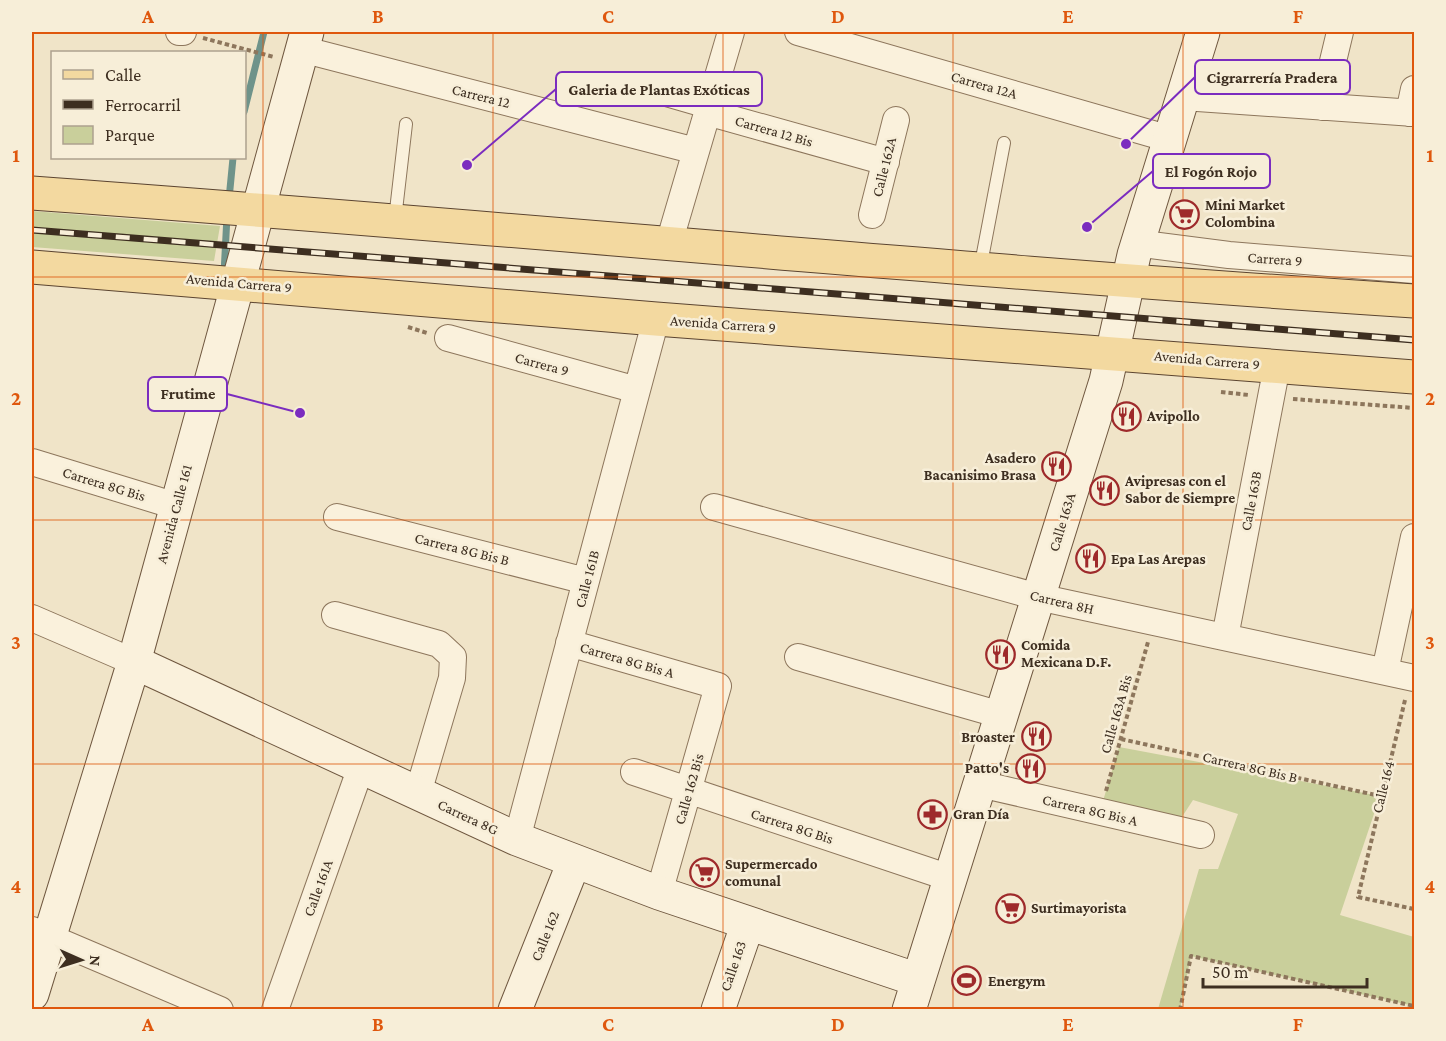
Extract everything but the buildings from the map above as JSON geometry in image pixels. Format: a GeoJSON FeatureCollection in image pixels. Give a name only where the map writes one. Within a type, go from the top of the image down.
{"type":"FeatureCollection","features":[{"type":"Feature","properties":{"kind":"main road","name":"Calle 163A"},"geometry":{"type":"LineString","coordinates":[[914,995],[1113,353],[1127,282],[1140,235],[1203,32]]}},
{"type":"Feature","properties":{"kind":"main road","name":"Avenida Calle 161"},"geometry":{"type":"LineString","coordinates":[[32,994],[41,934],[134,662],[302,48]]}},
{"type":"Feature","properties":{"kind":"main road"},"geometry":{"type":"LineString","coordinates":[[32,193],[395,220],[980,271],[1414,301]]}},
{"type":"Feature","properties":{"kind":"main road","name":"Avenida Carrera 9"},"geometry":{"type":"LineString","coordinates":[[32,267],[656,319],[1414,377]]}},
{"type":"Feature","properties":{"kind":"main road","name":"Carrera 8G"},"geometry":{"type":"LineString","coordinates":[[134,662],[517,839],[659,893],[748,923],[914,995]]}},
{"type":"Feature","properties":{"kind":"main road","name":"Calle 162"},"geometry":{"type":"LineString","coordinates":[[515,1010],[574,862]]}},
{"type":"Feature","properties":{"kind":"main road","name":"Calle 163"},"geometry":{"type":"LineString","coordinates":[[718,1010],[748,923]]}},
{"type":"Feature","properties":{"kind":"street"},"geometry":{"type":"LineString","coordinates":[[669,243],[731,32]]}},
{"type":"Feature","properties":{"kind":"street","name":"Carrera 12A"},"geometry":{"type":"LineString","coordinates":[[798,32],[1170,139]]}},
{"type":"Feature","properties":{"kind":"street"},"geometry":{"type":"LineString","coordinates":[[1322,107],[1340,32]]}},
{"type":"Feature","properties":{"kind":"street","name":"Carrera 12"},"geometry":{"type":"LineString","coordinates":[[302,48],[696,151]]}},
{"type":"Feature","properties":{"kind":"street"},"geometry":{"type":"LineString","coordinates":[[1183,97],[1322,107],[1413,105]]}},
{"type":"Feature","properties":{"kind":"street","name":"Carrera 12 Bis"},"geometry":{"type":"LineString","coordinates":[[707,112],[886,162]]}},
{"type":"Feature","properties":{"kind":"street","name":"Calle 162A"},"geometry":{"type":"LineString","coordinates":[[872,215],[897,120]]}},
{"type":"Feature","properties":{"kind":"street","name":"Carrera 9"},"geometry":{"type":"LineString","coordinates":[[1140,235],[1151,245],[1229,255],[1414,270]]}},
{"type":"Feature","properties":{"kind":"street","name":"Calle 161B"},"geometry":{"type":"LineString","coordinates":[[517,839],[656,319]]}},
{"type":"Feature","properties":{"kind":"street","name":"Carrera 9"},"geometry":{"type":"LineString","coordinates":[[448,338],[637,390]]}},
{"type":"Feature","properties":{"kind":"street","name":"Calle 163B"},"geometry":{"type":"LineString","coordinates":[[1225,637],[1277,366]]}},
{"type":"Feature","properties":{"kind":"street","name":"Carrera 8G Bis"},"geometry":{"type":"LineString","coordinates":[[32,462],[176,506]]}},
{"type":"Feature","properties":{"kind":"street","name":"Carrera 8H"},"geometry":{"type":"LineString","coordinates":[[714,507],[1038,597],[1413,677]]}},
{"type":"Feature","properties":{"kind":"street","name":"Carrera 8G Bis B"},"geometry":{"type":"LineString","coordinates":[[337,517],[586,581]]}},
{"type":"Feature","properties":{"kind":"street"},"geometry":{"type":"LineString","coordinates":[[1385,671],[1414,537]]}},
{"type":"Feature","properties":{"kind":"street"},"geometry":{"type":"LineString","coordinates":[[335,615],[439,644],[453,657],[452,678],[418,793]]}},
{"type":"Feature","properties":{"kind":"street","name":"Carrera 8G"},"geometry":{"type":"LineString","coordinates":[[32,618],[134,662]]}},
{"type":"Feature","properties":{"kind":"street","name":"Carrera 8G Bis A"},"geometry":{"type":"LineString","coordinates":[[569,643],[718,686]]}},
{"type":"Feature","properties":{"kind":"street"},"geometry":{"type":"LineString","coordinates":[[798,657],[1001,715]]}},
{"type":"Feature","properties":{"kind":"street","name":"Calle 162 Bis"},"geometry":{"type":"LineString","coordinates":[[659,893],[718,686]]}},
{"type":"Feature","properties":{"kind":"street","name":"Calle 161A"},"geometry":{"type":"LineString","coordinates":[[275,1010],[361,767]]}},
{"type":"Feature","properties":{"kind":"street","name":"Carrera 8G Bis"},"geometry":{"type":"LineString","coordinates":[[634,772],[950,878]]}},
{"type":"Feature","properties":{"kind":"street","name":"Carrera 8G Bis A"},"geometry":{"type":"LineString","coordinates":[[980,784],[1201,835]]}},
{"type":"Feature","properties":{"kind":"street"},"geometry":{"type":"LineString","coordinates":[[41,934],[220,1010]]}},
{"type":"Feature","properties":{"kind":"lane","name":"Carrera 12 Bis"},"geometry":{"type":"LineString","coordinates":[[662,99],[707,112]]}},
{"type":"Feature","properties":{"kind":"lane"},"geometry":{"type":"LineString","coordinates":[[395,220],[406,124]]}},
{"type":"Feature","properties":{"kind":"lane"},"geometry":{"type":"LineString","coordinates":[[980,271],[1004,143]]}},
{"type":"Feature","properties":{"kind":"path"},"geometry":{"type":"LineString","coordinates":[[181,32],[302,48]]}},
{"type":"Feature","properties":{"kind":"path","name":"Calle 163A Bis"},"geometry":{"type":"LineString","coordinates":[[1100,812],[1154,622]]}},
{"type":"Feature","properties":{"kind":"path","name":"Calle 164"},"geometry":{"type":"LineString","coordinates":[[1413,677],[1380,796],[1358,897],[1414,909]]}},
{"type":"Feature","properties":{"kind":"path","name":"Carrera 8G Bis B"},"geometry":{"type":"LineString","coordinates":[[1121,739],[1380,796]]}},
{"type":"Feature","properties":{"kind":"path"},"geometry":{"type":"LineString","coordinates":[[1180,1010],[1191,956],[1414,1006]]}},
{"type":"Feature","properties":{"kind":"green space"},"geometry":{"type":"Polygon","coordinates":[[[32,211],[220,226],[214,261],[32,247],[32,211]]]}},
{"type":"Feature","properties":{"kind":"green space"},"geometry":{"type":"Polygon","coordinates":[[[1119,747],[1380,796],[1340,915],[1414,937],[1414,1006],[1191,956],[1180,1009],[1158,1009],[1199,869],[1218,869],[1238,814],[1193,800],[1178,823],[1103,801],[1119,747]]]}},
{"type":"Feature","properties":{"kind":"waterway"},"geometry":{"type":"LineString","coordinates":[[246,104],[264,32]]}},
{"type":"Feature","properties":{"kind":"waterway"},"geometry":{"type":"LineString","coordinates":[[229,199],[233,159]]}},
{"type":"Feature","properties":{"kind":"waterway"},"geometry":{"type":"LineString","coordinates":[[224,274],[227,216]]}},
{"type":"Feature","properties":{"kind":"railway"},"geometry":{"type":"LineString","coordinates":[[32,230],[1414,340]]}},
{"type":"Feature","properties":{"kind":"place","name":"Cigrarrería Pradera"},"geometry":{"type":"Point","coordinates":[1126,144]}},
{"type":"Feature","properties":{"kind":"place","name":"Galeria de Plantas Exóticas"},"geometry":{"type":"Point","coordinates":[467,165]}},
{"type":"Feature","properties":{"kind":"place","name":"Mini Market Colombina"},"geometry":{"type":"Point","coordinates":[1184,214]}},
{"type":"Feature","properties":{"kind":"place","name":"El Fogón Rojo"},"geometry":{"type":"Point","coordinates":[1087,227]}},
{"type":"Feature","properties":{"kind":"place","name":"Frutime"},"geometry":{"type":"Point","coordinates":[300,413]}},
{"type":"Feature","properties":{"kind":"place","name":"Avipollo"},"geometry":{"type":"Point","coordinates":[1126,416]}},
{"type":"Feature","properties":{"kind":"place","name":"Asadero Bacanisimo Brasa"},"geometry":{"type":"Point","coordinates":[1057,467]}},
{"type":"Feature","properties":{"kind":"place","name":"Avipresas con el Sabor de Siempre"},"geometry":{"type":"Point","coordinates":[1104,490]}},
{"type":"Feature","properties":{"kind":"place","name":"Epa Las Arepas"},"geometry":{"type":"Point","coordinates":[1090,559]}},
{"type":"Feature","properties":{"kind":"place","name":"Comida Mexicana D.F."},"geometry":{"type":"Point","coordinates":[1000,654]}},
{"type":"Feature","properties":{"kind":"place","name":"Broaster"},"geometry":{"type":"Point","coordinates":[1036,737]}},
{"type":"Feature","properties":{"kind":"place","name":"Patto's"},"geometry":{"type":"Point","coordinates":[1030,768]}},
{"type":"Feature","properties":{"kind":"place","name":"Gran Día"},"geometry":{"type":"Point","coordinates":[932,814]}},
{"type":"Feature","properties":{"kind":"place","name":"Supermercado comunal"},"geometry":{"type":"Point","coordinates":[704,873]}},
{"type":"Feature","properties":{"kind":"place","name":"Surtimayorista"},"geometry":{"type":"Point","coordinates":[1010,908]}},
{"type":"Feature","properties":{"kind":"place","name":"Energym"},"geometry":{"type":"Point","coordinates":[967,981]}}]}
